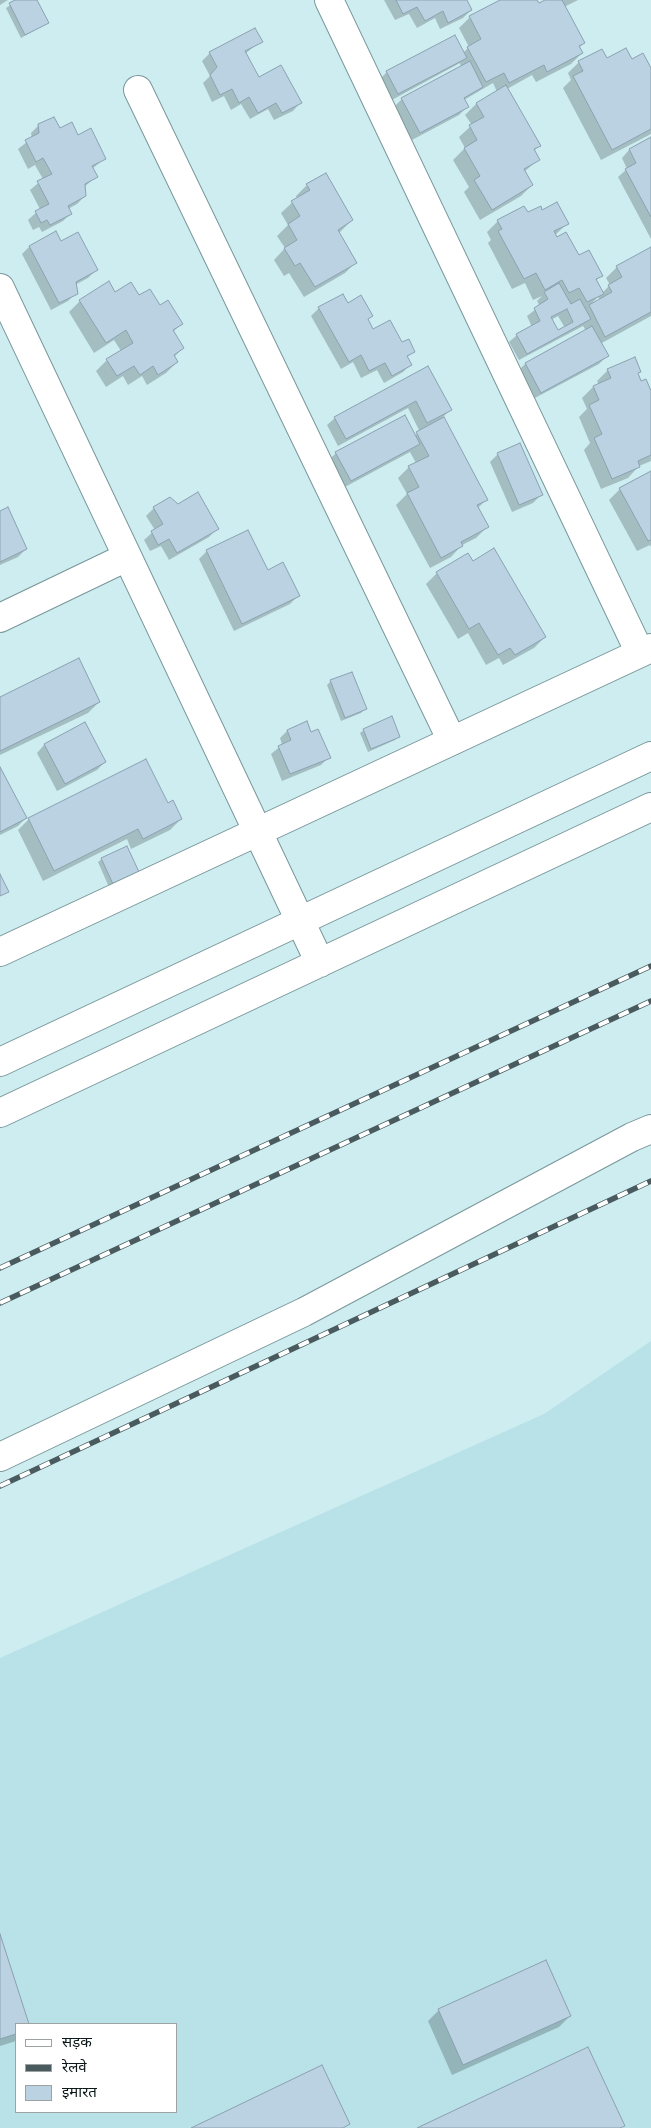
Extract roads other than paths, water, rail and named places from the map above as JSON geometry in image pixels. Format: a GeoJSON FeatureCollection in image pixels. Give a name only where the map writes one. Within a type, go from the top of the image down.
{"type":"FeatureCollection","features":[{"type":"Feature","properties":{"kind":"street"},"geometry":{"type":"LineString","coordinates":[[0,952],[645,650],[329,0]]}},
{"type":"Feature","properties":{"kind":"street"},"geometry":{"type":"LineString","coordinates":[[138,90],[452,741]]}},
{"type":"Feature","properties":{"kind":"street"},"geometry":{"type":"LineString","coordinates":[[0,288],[320,963]]}},
{"type":"Feature","properties":{"kind":"street"},"geometry":{"type":"LineString","coordinates":[[0,618],[127,557]]}},
{"type":"Feature","properties":{"kind":"street"},"geometry":{"type":"LineString","coordinates":[[0,1062],[651,756]]}},
{"type":"Feature","properties":{"kind":"street"},"geometry":{"type":"LineString","coordinates":[[0,1113],[651,807]]}},
{"type":"Feature","properties":{"kind":"street"},"geometry":{"type":"LineString","coordinates":[[0,1457],[304,1312],[651,1128]]}},
{"type":"Feature","properties":{"kind":"railway"},"geometry":{"type":"LineString","coordinates":[[0,1268],[651,966]]}},
{"type":"Feature","properties":{"kind":"railway"},"geometry":{"type":"LineString","coordinates":[[0,1303],[651,1001]]}},
{"type":"Feature","properties":{"kind":"railway"},"geometry":{"type":"LineString","coordinates":[[0,1486],[651,1181]]}}]}
